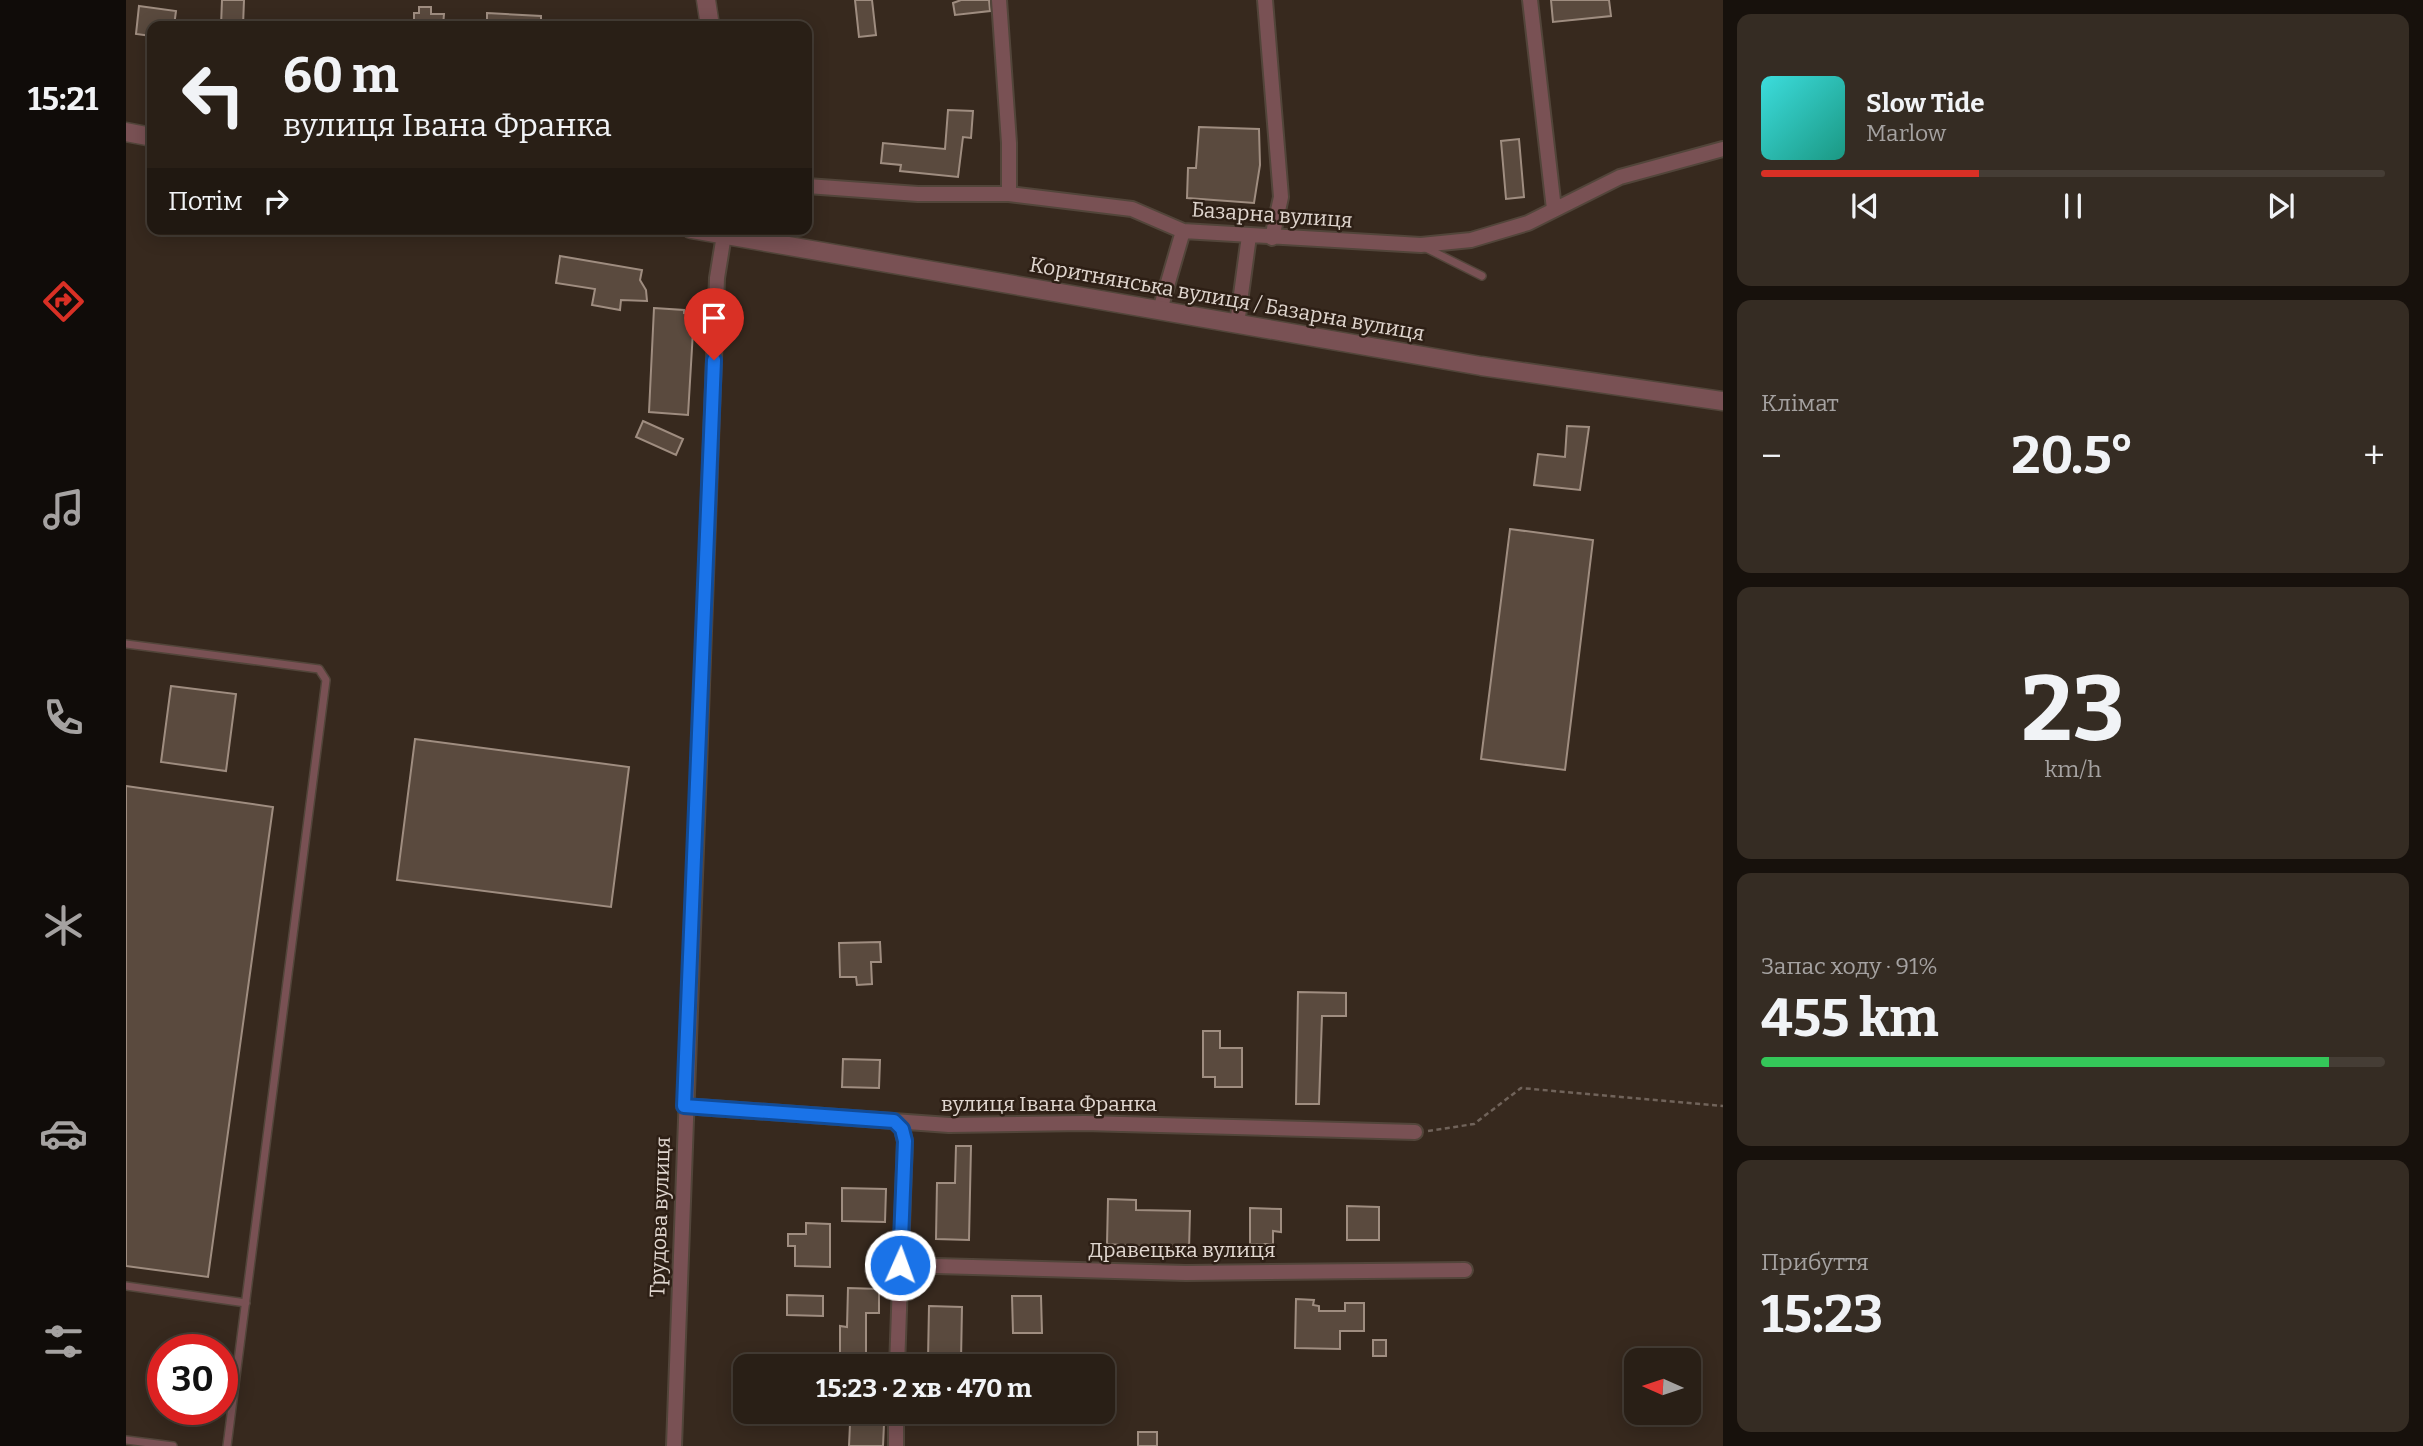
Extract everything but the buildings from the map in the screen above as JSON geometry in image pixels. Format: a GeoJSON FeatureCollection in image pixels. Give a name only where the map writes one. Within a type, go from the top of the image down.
{"type":"FeatureCollection","features":[{"type":"Feature","properties":{"kind":"street"},"geometry":{"type":"LineString","coordinates":[[706,0],[709,21]]}},
{"type":"Feature","properties":{"kind":"street"},"geometry":{"type":"LineString","coordinates":[[999,0],[1009,143],[1009,194]]}},
{"type":"Feature","properties":{"kind":"street"},"geometry":{"type":"LineString","coordinates":[[1265,0],[1281,197],[1272,238]]}},
{"type":"Feature","properties":{"kind":"street"},"geometry":{"type":"LineString","coordinates":[[1530,0],[1554,209]]}},
{"type":"Feature","properties":{"kind":"street"},"geometry":{"type":"LineString","coordinates":[[126,132],[147,136]]}},
{"type":"Feature","properties":{"kind":"street","name":"Базарна вулиця"},"geometry":{"type":"LineString","coordinates":[[812,186],[918,194],[1009,194],[1132,209],[1183,231],[1421,245],[1471,240],[1528,223],[1620,177],[1723,149]]}},
{"type":"Feature","properties":{"kind":"street"},"geometry":{"type":"LineString","coordinates":[[1160,310],[1183,231]]}},
{"type":"Feature","properties":{"kind":"street","name":"Трудова вулиця"},"geometry":{"type":"LineString","coordinates":[[674,1446],[684,1106],[718,278],[725,235]]}},
{"type":"Feature","properties":{"kind":"street","name":"Коритнянська вулиця / Базарна вулиця"},"geometry":{"type":"LineString","coordinates":[[742,235],[1237,324],[1629,390],[1723,401]]}},
{"type":"Feature","properties":{"kind":"street"},"geometry":{"type":"LineString","coordinates":[[1237,324],[1249,236]]}},
{"type":"Feature","properties":{"kind":"street","name":"вулиця Івана Франка"},"geometry":{"type":"LineString","coordinates":[[684,1106],[949,1125],[1084,1123],[1415,1132]]}},
{"type":"Feature","properties":{"kind":"street"},"geometry":{"type":"LineString","coordinates":[[894,1121],[902,1129],[905,1141],[897,1354]]}},
{"type":"Feature","properties":{"kind":"street","name":"Дравецька вулиця"},"geometry":{"type":"LineString","coordinates":[[900,1265],[1185,1273],[1465,1270]]}},
{"type":"Feature","properties":{"kind":"street"},"geometry":{"type":"LineString","coordinates":[[896,1446],[897,1424]]}},
{"type":"Feature","properties":{"kind":"lane"},"geometry":{"type":"LineString","coordinates":[[1421,245],[1482,276]]}},
{"type":"Feature","properties":{"kind":"lane"},"geometry":{"type":"LineString","coordinates":[[126,644],[319,669],[326,680],[227,1446]]}},
{"type":"Feature","properties":{"kind":"lane"},"geometry":{"type":"LineString","coordinates":[[126,1286],[246,1303]]}},
{"type":"Feature","properties":{"kind":"lane"},"geometry":{"type":"LineString","coordinates":[[126,1440],[173,1446]]}},
{"type":"Feature","properties":{"kind":"path"},"geometry":{"type":"LineString","coordinates":[[1415,1132],[1474,1124],[1521,1088],[1723,1106]]}},
{"type":"Feature","properties":{"kind":"route"},"geometry":{"type":"LineString","coordinates":[[714,360],[684,1106],[894,1121],[902,1129],[905,1141],[900,1265]]}}]}
